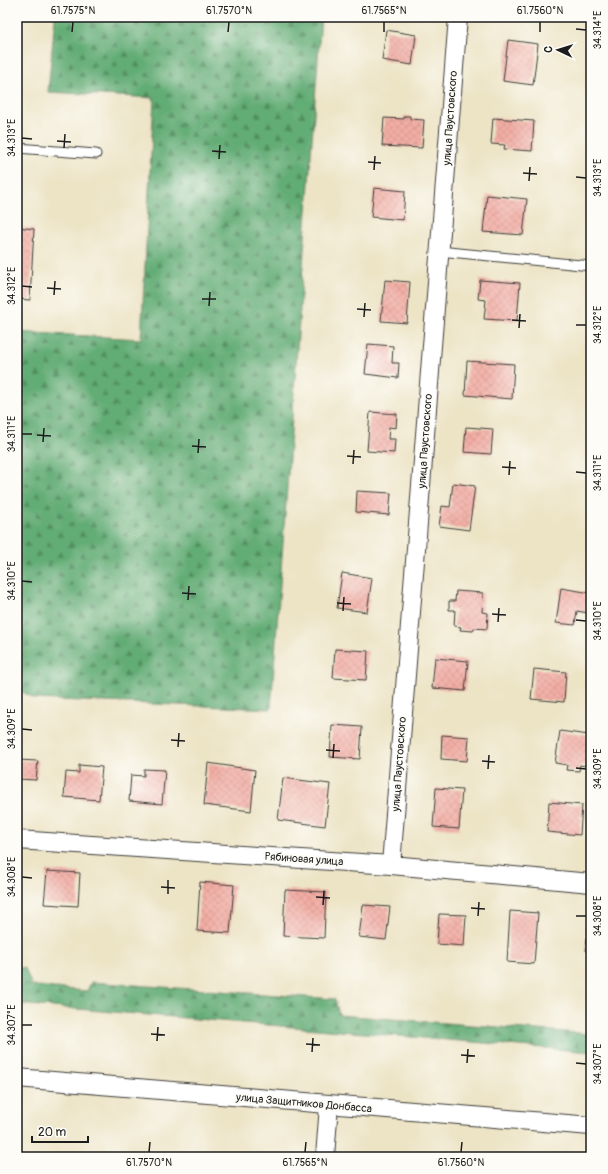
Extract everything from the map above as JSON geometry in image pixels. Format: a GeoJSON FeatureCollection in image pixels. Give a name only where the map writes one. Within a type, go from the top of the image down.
{"type":"FeatureCollection","features":[{"type":"Feature","properties":{"kind":"street","name":"улица Паустовского"},"geometry":{"type":"LineString","coordinates":[[392,865],[458,17]]}},
{"type":"Feature","properties":{"kind":"street","name":"Рябиновая улица"},"geometry":{"type":"LineString","coordinates":[[17,840],[392,865],[591,882]]}},
{"type":"Feature","properties":{"kind":"street","name":"улица Защитников Донбасса"},"geometry":{"type":"LineString","coordinates":[[17,1078],[591,1126]]}},
{"type":"Feature","properties":{"kind":"street"},"geometry":{"type":"LineString","coordinates":[[324,1157],[329,1105]]}},
{"type":"Feature","properties":{"kind":"lane"},"geometry":{"type":"LineString","coordinates":[[17,148],[96,154]]}},
{"type":"Feature","properties":{"kind":"lane"},"geometry":{"type":"LineString","coordinates":[[439,251],[591,266]]}},
{"type":"Feature","properties":{"kind":"green space"},"geometry":{"type":"Polygon","coordinates":[[[55,17],[321,17],[271,709],[35,699],[17,689],[17,332],[141,339],[154,98],[48,92],[55,17]]]}},
{"type":"Feature","properties":{"kind":"green space"},"geometry":{"type":"Polygon","coordinates":[[[17,967],[25,968],[32,986],[87,991],[91,982],[335,999],[339,1015],[591,1034],[591,1052],[17,1004],[17,967]]]}},
{"type":"Feature","properties":{"kind":"building"},"geometry":{"type":"Polygon","coordinates":[[[386,30],[416,35],[412,65],[382,60],[386,30]]]}},
{"type":"Feature","properties":{"kind":"building"},"geometry":{"type":"Polygon","coordinates":[[[508,40],[538,44],[533,85],[503,81],[508,40]]]}},
{"type":"Feature","properties":{"kind":"building"},"geometry":{"type":"Polygon","coordinates":[[[404,116],[410,116],[410,119],[424,120],[422,148],[382,146],[384,118],[404,119],[404,116]]]}},
{"type":"Feature","properties":{"kind":"building"},"geometry":{"type":"Polygon","coordinates":[[[493,118],[534,121],[532,151],[504,149],[505,145],[491,144],[493,118]]]}},
{"type":"Feature","properties":{"kind":"building"},"geometry":{"type":"Polygon","coordinates":[[[374,188],[405,191],[403,220],[371,217],[374,188]]]}},
{"type":"Feature","properties":{"kind":"building"},"geometry":{"type":"Polygon","coordinates":[[[487,195],[527,199],[523,235],[483,232],[487,195]]]}},
{"type":"Feature","properties":{"kind":"building"},"geometry":{"type":"Polygon","coordinates":[[[17,227],[34,229],[30,300],[17,299],[17,227]]]}},
{"type":"Feature","properties":{"kind":"building"},"geometry":{"type":"Polygon","coordinates":[[[385,280],[410,282],[407,323],[381,321],[385,280]]]}},
{"type":"Feature","properties":{"kind":"building"},"geometry":{"type":"Polygon","coordinates":[[[480,280],[520,283],[517,321],[484,319],[486,300],[478,299],[480,280]]]}},
{"type":"Feature","properties":{"kind":"building"},"geometry":{"type":"Polygon","coordinates":[[[368,344],[393,346],[392,363],[399,363],[398,378],[365,374],[368,344]]]}},
{"type":"Feature","properties":{"kind":"building"},"geometry":{"type":"Polygon","coordinates":[[[467,361],[514,364],[512,399],[465,395],[467,361]]]}},
{"type":"Feature","properties":{"kind":"building"},"geometry":{"type":"Polygon","coordinates":[[[370,412],[397,414],[396,428],[389,427],[388,439],[395,439],[394,453],[367,451],[370,412]]]}},
{"type":"Feature","properties":{"kind":"building"},"geometry":{"type":"Polygon","coordinates":[[[466,427],[493,429],[491,454],[464,452],[466,427]]]}},
{"type":"Feature","properties":{"kind":"building"},"geometry":{"type":"Polygon","coordinates":[[[453,483],[475,486],[469,530],[439,526],[442,506],[450,507],[453,483]]]}},
{"type":"Feature","properties":{"kind":"building"},"geometry":{"type":"Polygon","coordinates":[[[357,491],[391,493],[389,515],[356,512],[357,491]]]}},
{"type":"Feature","properties":{"kind":"building"},"geometry":{"type":"Polygon","coordinates":[[[342,573],[372,578],[367,612],[337,608],[342,573]]]}},
{"type":"Feature","properties":{"kind":"building"},"geometry":{"type":"Polygon","coordinates":[[[561,588],[591,593],[588,613],[577,611],[575,625],[556,623],[561,588]]]}},
{"type":"Feature","properties":{"kind":"building"},"geometry":{"type":"Polygon","coordinates":[[[456,591],[483,593],[482,612],[488,613],[487,629],[474,628],[473,631],[460,630],[461,627],[454,626],[455,610],[449,610],[449,601],[455,601],[456,591]]]}},
{"type":"Feature","properties":{"kind":"building"},"geometry":{"type":"Polygon","coordinates":[[[335,649],[368,651],[366,680],[333,678],[335,649]]]}},
{"type":"Feature","properties":{"kind":"building"},"geometry":{"type":"Polygon","coordinates":[[[435,658],[468,661],[465,691],[432,688],[435,658]]]}},
{"type":"Feature","properties":{"kind":"building"},"geometry":{"type":"Polygon","coordinates":[[[534,669],[566,672],[564,702],[531,699],[534,669]]]}},
{"type":"Feature","properties":{"kind":"building"},"geometry":{"type":"Polygon","coordinates":[[[332,725],[362,727],[360,759],[330,757],[332,725]]]}},
{"type":"Feature","properties":{"kind":"building"},"geometry":{"type":"Polygon","coordinates":[[[560,731],[589,735],[585,766],[580,765],[579,771],[566,770],[567,765],[555,763],[560,731]]]}},
{"type":"Feature","properties":{"kind":"building"},"geometry":{"type":"Polygon","coordinates":[[[442,735],[469,737],[467,761],[441,759],[442,735]]]}},
{"type":"Feature","properties":{"kind":"building"},"geometry":{"type":"Polygon","coordinates":[[[17,760],[38,761],[36,780],[17,779],[17,760]]]}},
{"type":"Feature","properties":{"kind":"building"},"geometry":{"type":"Polygon","coordinates":[[[208,763],[255,770],[251,811],[204,805],[208,763]]]}},
{"type":"Feature","properties":{"kind":"building"},"geometry":{"type":"Polygon","coordinates":[[[79,765],[102,767],[99,800],[64,797],[66,772],[79,773],[79,765]]]}},
{"type":"Feature","properties":{"kind":"building"},"geometry":{"type":"Polygon","coordinates":[[[144,769],[165,770],[162,804],[129,801],[131,775],[144,776],[144,769]]]}},
{"type":"Feature","properties":{"kind":"building"},"geometry":{"type":"Polygon","coordinates":[[[283,778],[330,784],[325,826],[278,820],[283,778]]]}},
{"type":"Feature","properties":{"kind":"building"},"geometry":{"type":"Polygon","coordinates":[[[436,788],[462,790],[459,829],[433,827],[436,788]]]}},
{"type":"Feature","properties":{"kind":"building"},"geometry":{"type":"Polygon","coordinates":[[[549,802],[582,805],[580,835],[547,832],[549,802]]]}},
{"type":"Feature","properties":{"kind":"building"},"geometry":{"type":"Polygon","coordinates":[[[47,871],[80,873],[78,906],[44,904],[47,871]]]}},
{"type":"Feature","properties":{"kind":"building"},"geometry":{"type":"Polygon","coordinates":[[[200,882],[234,885],[230,933],[197,931],[200,882]]]}},
{"type":"Feature","properties":{"kind":"building"},"geometry":{"type":"Polygon","coordinates":[[[285,890],[326,892],[324,938],[283,936],[285,890]]]}},
{"type":"Feature","properties":{"kind":"building"},"geometry":{"type":"Polygon","coordinates":[[[363,905],[390,907],[386,940],[359,937],[363,905]]]}},
{"type":"Feature","properties":{"kind":"building"},"geometry":{"type":"Polygon","coordinates":[[[510,911],[538,913],[534,964],[507,962],[510,911]]]}},
{"type":"Feature","properties":{"kind":"building"},"geometry":{"type":"Polygon","coordinates":[[[439,914],[466,915],[464,946],[437,944],[439,914]]]}},
{"type":"Feature","properties":{"kind":"building"},"geometry":{"type":"Polygon","coordinates":[[[588,925],[591,926],[591,951],[586,951],[588,925]]]}}]}
